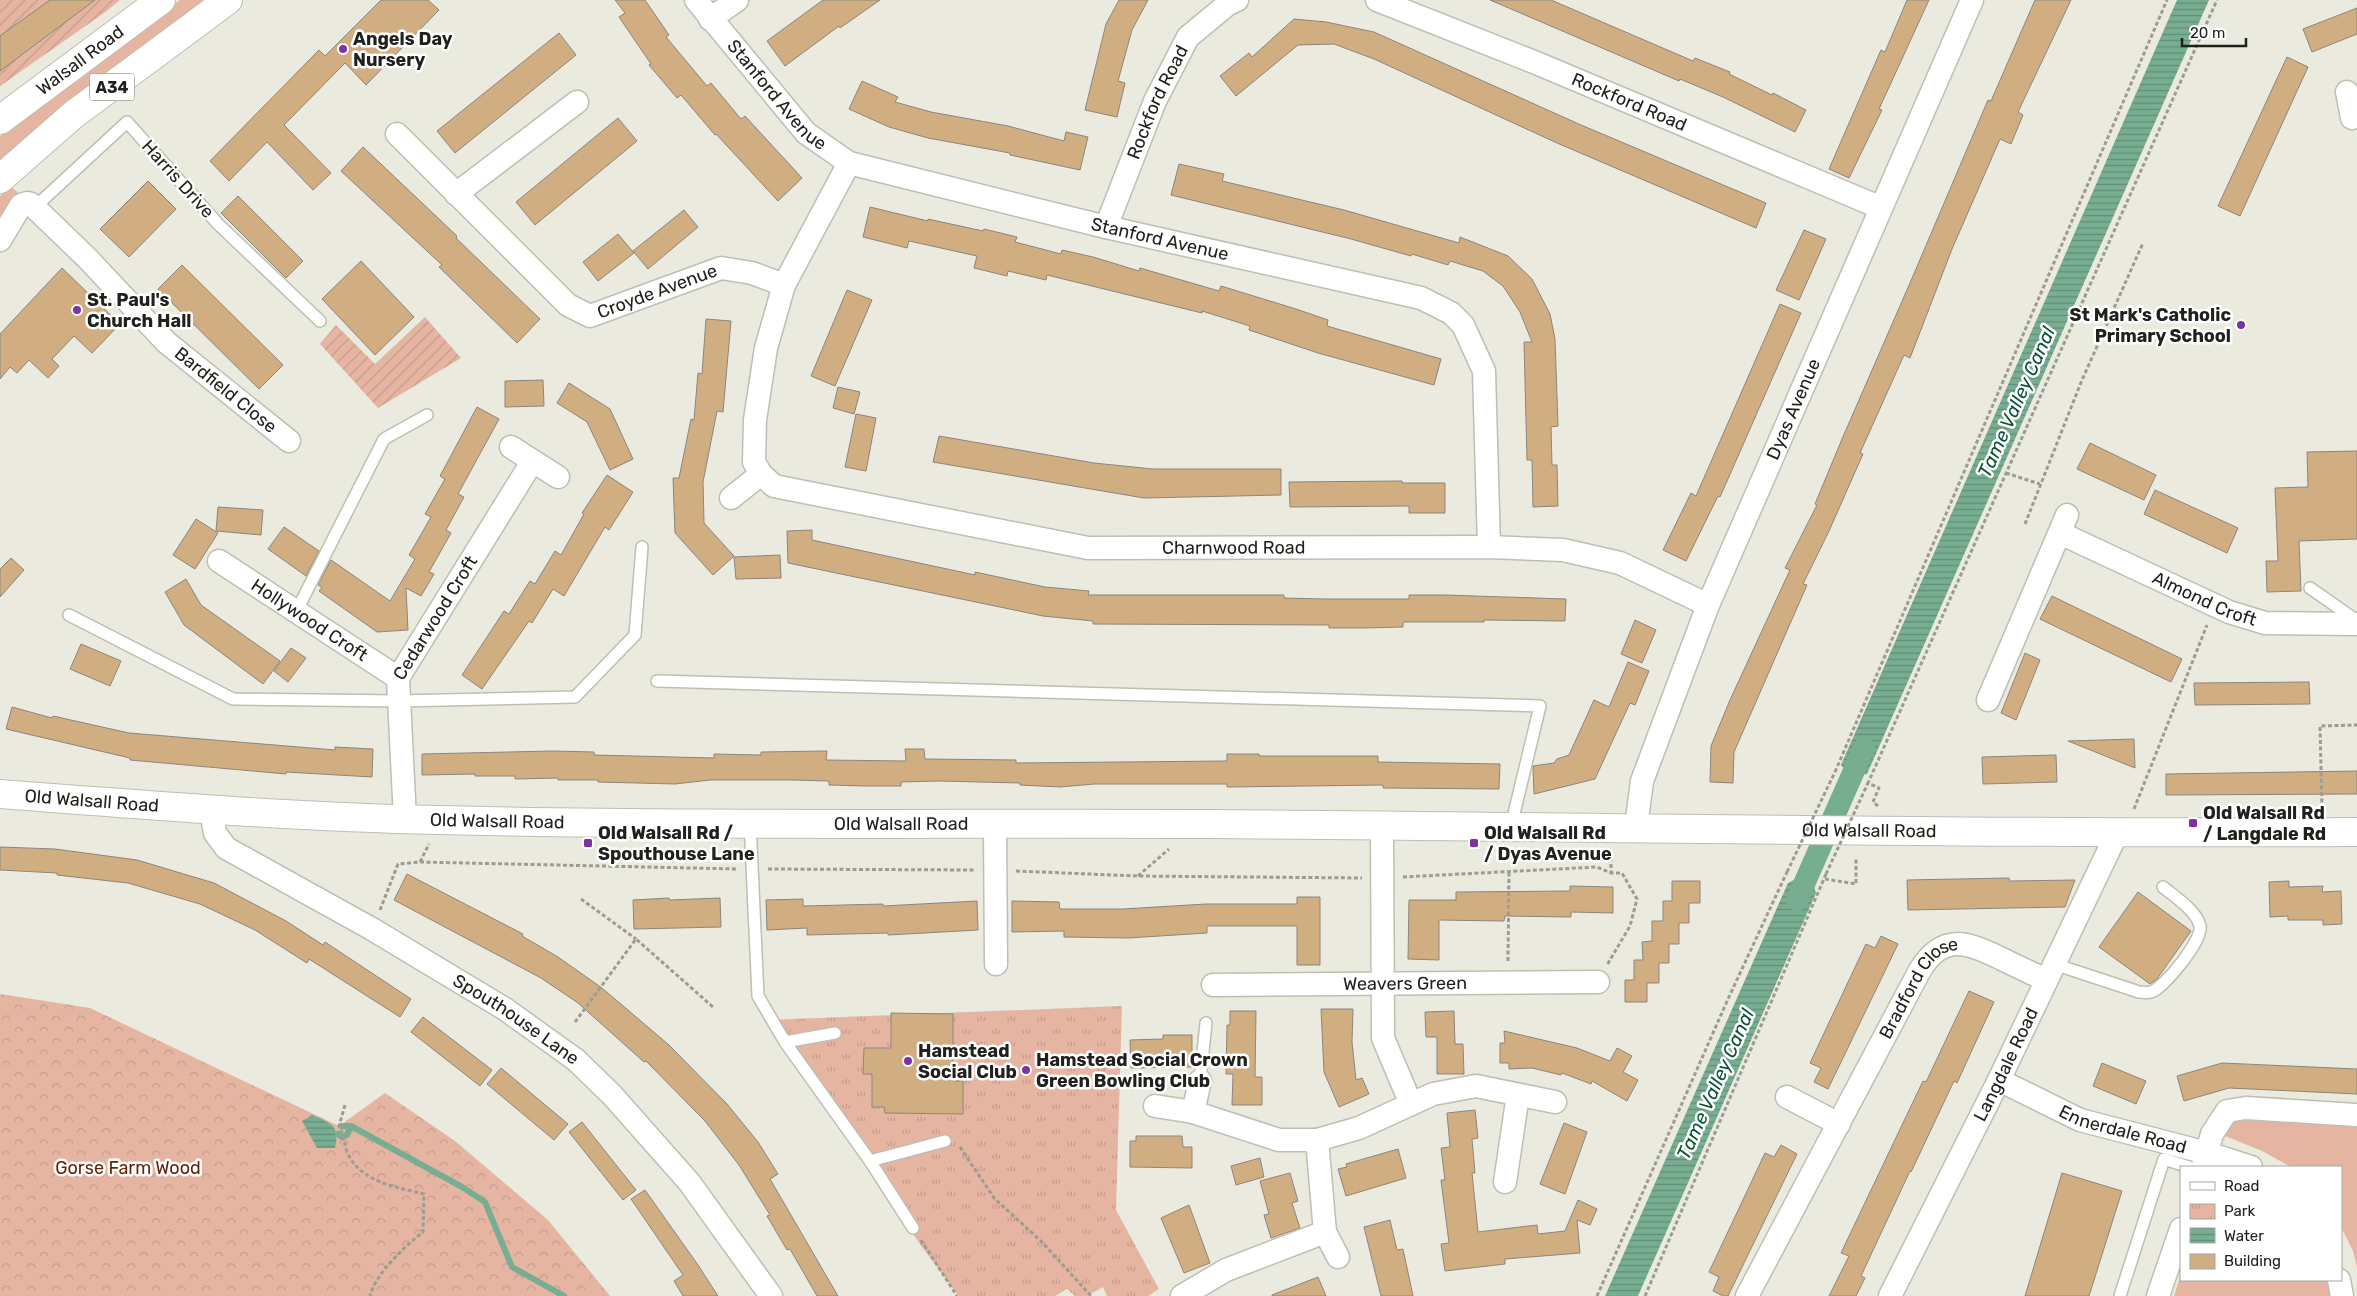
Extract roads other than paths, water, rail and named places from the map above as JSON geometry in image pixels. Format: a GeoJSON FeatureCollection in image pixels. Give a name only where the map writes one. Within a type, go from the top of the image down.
{"type":"FeatureCollection","features":[{"type":"Feature","properties":{"kind":"main road","name":"Walsall Road"},"geometry":{"type":"LineString","coordinates":[[0,120],[161,0]]}},
{"type":"Feature","properties":{"kind":"main road","name":"A34"},"geometry":{"type":"LineString","coordinates":[[0,179],[74,115],[228,0]]}},
{"type":"Feature","properties":{"kind":"main road","name":"Old Walsall Road"},"geometry":{"type":"LineString","coordinates":[[0,794],[211,810],[440,820],[995,825],[1511,826],[2357,832]]}},
{"type":"Feature","properties":{"kind":"street","name":"Stanford Avenue"},"geometry":{"type":"LineString","coordinates":[[696,0],[806,133],[849,163],[1106,227],[1421,298],[1451,313],[1467,332],[1484,371],[1489,547]]}},
{"type":"Feature","properties":{"kind":"street"},"geometry":{"type":"LineString","coordinates":[[710,19],[737,0]]}},
{"type":"Feature","properties":{"kind":"street","name":"Rockford Road"},"geometry":{"type":"LineString","coordinates":[[1106,227],[1154,101],[1188,37],[1228,4],[1237,0]]}},
{"type":"Feature","properties":{"kind":"street","name":"Rockford Road"},"geometry":{"type":"LineString","coordinates":[[1377,0],[1534,62],[1880,208]]}},
{"type":"Feature","properties":{"kind":"street","name":"Dyas Avenue"},"geometry":{"type":"LineString","coordinates":[[1636,827],[1642,782],[1708,605],[1972,0]]}},
{"type":"Feature","properties":{"kind":"street"},"geometry":{"type":"LineString","coordinates":[[2347,92],[2352,118],[2357,116]]}},
{"type":"Feature","properties":{"kind":"street"},"geometry":{"type":"LineString","coordinates":[[456,194],[577,102]]}},
{"type":"Feature","properties":{"kind":"street","name":"Croyde Avenue"},"geometry":{"type":"LineString","coordinates":[[397,134],[568,305],[590,316],[721,268],[752,273],[784,285]]}},
{"type":"Feature","properties":{"kind":"street"},"geometry":{"type":"LineString","coordinates":[[731,498],[761,474],[754,462],[755,420],[766,348],[784,285],[849,163]]}},
{"type":"Feature","properties":{"kind":"street"},"geometry":{"type":"LineString","coordinates":[[0,240],[21,205],[27,203],[35,207]]}},
{"type":"Feature","properties":{"kind":"street","name":"Bardfield Close"},"geometry":{"type":"LineString","coordinates":[[35,207],[166,342],[289,441]]}},
{"type":"Feature","properties":{"kind":"street"},"geometry":{"type":"LineString","coordinates":[[512,447],[532,462],[558,477]]}},
{"type":"Feature","properties":{"kind":"street","name":"Cedarwood Croft"},"geometry":{"type":"LineString","coordinates":[[405,819],[398,678],[532,462]]}},
{"type":"Feature","properties":{"kind":"street","name":"Charnwood Road"},"geometry":{"type":"LineString","coordinates":[[761,474],[774,486],[1088,548],[1489,547],[1564,550],[1620,563],[1708,605]]}},
{"type":"Feature","properties":{"kind":"street","name":"Almond Croft"},"geometry":{"type":"LineString","coordinates":[[1988,700],[2063,524],[2229,612],[2265,624],[2357,622]]}},
{"type":"Feature","properties":{"kind":"street","name":"Hollywood Croft"},"geometry":{"type":"LineString","coordinates":[[219,561],[398,678]]}},
{"type":"Feature","properties":{"kind":"street","name":"Spouthouse Lane"},"geometry":{"type":"LineString","coordinates":[[211,810],[215,833],[226,848],[372,929],[505,1009],[576,1060],[612,1095],[689,1182],[770,1296]]}},
{"type":"Feature","properties":{"kind":"street","name":"Old Walsall Road"},"geometry":{"type":"LineString","coordinates":[[995,825],[996,964]]}},
{"type":"Feature","properties":{"kind":"street"},"geometry":{"type":"LineString","coordinates":[[1382,826],[1383,1038],[1411,1104]]}},
{"type":"Feature","properties":{"kind":"street","name":"Langdale Road"},"geometry":{"type":"LineString","coordinates":[[1890,1296],[2122,831]]}},
{"type":"Feature","properties":{"kind":"street","name":"Bradford Close"},"geometry":{"type":"LineString","coordinates":[[1757,1291],[1839,1124],[1920,970],[1933,952],[1954,944],[1969,944],[2050,972]]}},
{"type":"Feature","properties":{"kind":"street","name":"Weavers Green"},"geometry":{"type":"LineString","coordinates":[[1213,985],[1598,982]]}},
{"type":"Feature","properties":{"kind":"street","name":"Ennerdale Road"},"geometry":{"type":"LineString","coordinates":[[1999,1080],[2080,1120],[2204,1160],[2244,1166]]}},
{"type":"Feature","properties":{"kind":"street"},"geometry":{"type":"LineString","coordinates":[[1193,1112],[1200,1081]]}},
{"type":"Feature","properties":{"kind":"street"},"geometry":{"type":"LineString","coordinates":[[1155,1106],[1193,1112],[1279,1140],[1317,1140],[1359,1128],[1433,1094],[1476,1086],[1555,1102]]}},
{"type":"Feature","properties":{"kind":"street"},"geometry":{"type":"LineString","coordinates":[[1505,1182],[1518,1095]]}},
{"type":"Feature","properties":{"kind":"street"},"geometry":{"type":"LineString","coordinates":[[1787,1097],[1839,1124]]}},
{"type":"Feature","properties":{"kind":"street"},"geometry":{"type":"LineString","coordinates":[[2204,1160],[2212,1134],[2227,1111],[2246,1108],[2357,1115]]}},
{"type":"Feature","properties":{"kind":"street"},"geometry":{"type":"LineString","coordinates":[[1317,1140],[1325,1232],[1338,1257]]}},
{"type":"Feature","properties":{"kind":"street"},"geometry":{"type":"LineString","coordinates":[[1182,1296],[1226,1270],[1325,1232]]}},
{"type":"Feature","properties":{"kind":"street"},"geometry":{"type":"LineString","coordinates":[[2158,1296],[2180,1232]]}},
{"type":"Feature","properties":{"kind":"street"},"geometry":{"type":"LineString","coordinates":[[2339,1281],[2342,1296]]}},
{"type":"Feature","properties":{"kind":"lane","name":"Harris Drive"},"geometry":{"type":"LineString","coordinates":[[35,207],[127,122],[218,224],[320,321]]}},
{"type":"Feature","properties":{"kind":"lane"},"geometry":{"type":"LineString","coordinates":[[296,612],[384,439],[427,415]]}},
{"type":"Feature","properties":{"kind":"lane"},"geometry":{"type":"LineString","coordinates":[[69,615],[233,699],[399,701],[574,697],[634,635],[642,547]]}},
{"type":"Feature","properties":{"kind":"lane"},"geometry":{"type":"LineString","coordinates":[[2310,588],[2357,622]]}},
{"type":"Feature","properties":{"kind":"lane"},"geometry":{"type":"LineString","coordinates":[[657,681],[1540,706],[1511,826]]}},
{"type":"Feature","properties":{"kind":"lane"},"geometry":{"type":"LineString","coordinates":[[750,822],[758,996],[785,1042],[870,1161],[913,1228]]}},
{"type":"Feature","properties":{"kind":"lane"},"geometry":{"type":"LineString","coordinates":[[2050,972],[2139,992],[2149,993],[2156,990],[2166,981],[2197,941],[2201,927],[2197,918],[2163,887]]}},
{"type":"Feature","properties":{"kind":"lane"},"geometry":{"type":"LineString","coordinates":[[1200,1081],[1206,1023]]}},
{"type":"Feature","properties":{"kind":"lane"},"geometry":{"type":"LineString","coordinates":[[785,1042],[835,1033]]}},
{"type":"Feature","properties":{"kind":"lane"},"geometry":{"type":"LineString","coordinates":[[870,1161],[945,1140]]}},
{"type":"Feature","properties":{"kind":"lane"},"geometry":{"type":"LineString","coordinates":[[2120,1296],[2164,1159],[2186,1166]]}},
{"type":"Feature","properties":{"kind":"water","name":"Tame Valley Canal"},"geometry":{"type":"Polygon","coordinates":[[[2177,0],[2209,0],[1867,774],[1851,777],[1841,765],[2177,0]]]}},
{"type":"Feature","properties":{"kind":"water","name":"Tame Valley Canal"},"geometry":{"type":"Polygon","coordinates":[[[1809,872],[1816,893],[1638,1296],[1605,1296],[1788,883],[1809,872]]]}},
{"type":"Feature","properties":{"kind":"water"},"geometry":{"type":"Polygon","coordinates":[[[312,1115],[333,1126],[336,1134],[335,1148],[317,1148],[302,1121],[312,1115]]]}},
{"type":"Feature","properties":{"kind":"waterway"},"geometry":{"type":"LineString","coordinates":[[1797,900],[1864,748]]}},
{"type":"Feature","properties":{"kind":"waterway"},"geometry":{"type":"LineString","coordinates":[[341,1126],[351,1126],[462,1187],[485,1202],[512,1267],[564,1296]]}},
{"type":"Feature","properties":{"kind":"waterway"},"geometry":{"type":"LineString","coordinates":[[338,1134],[342,1137],[347,1135],[351,1126]]}},
{"type":"Feature","properties":{"kind":"place","name":"Angels Day Nursery"},"geometry":{"type":"Point","coordinates":[343,49]}},
{"type":"Feature","properties":{"kind":"place","name":"St. Paul's Church Hall"},"geometry":{"type":"Point","coordinates":[77,310]}},
{"type":"Feature","properties":{"kind":"place","name":"St Mark's Catholic Primary School"},"geometry":{"type":"Point","coordinates":[2241,325]}},
{"type":"Feature","properties":{"kind":"place","name":"Old Walsall Rd / Langdale Rd"},"geometry":{"type":"Point","coordinates":[2193,823]}},
{"type":"Feature","properties":{"kind":"place","name":"Old Walsall Rd / Spouthouse Lane"},"geometry":{"type":"Point","coordinates":[588,843]}},
{"type":"Feature","properties":{"kind":"place","name":"Old Walsall Rd / Dyas Avenue"},"geometry":{"type":"Point","coordinates":[1474,843]}},
{"type":"Feature","properties":{"kind":"place","name":"Hamstead Social Club"},"geometry":{"type":"Point","coordinates":[908,1061]}},
{"type":"Feature","properties":{"kind":"place","name":"Hamstead Social Crown Green Bowling Club"},"geometry":{"type":"Point","coordinates":[1026,1070]}},
{"type":"Feature","properties":{"kind":"park label","name":"Gorse Farm Wood"},"geometry":{"type":"Point","coordinates":[128,1168]}}]}
